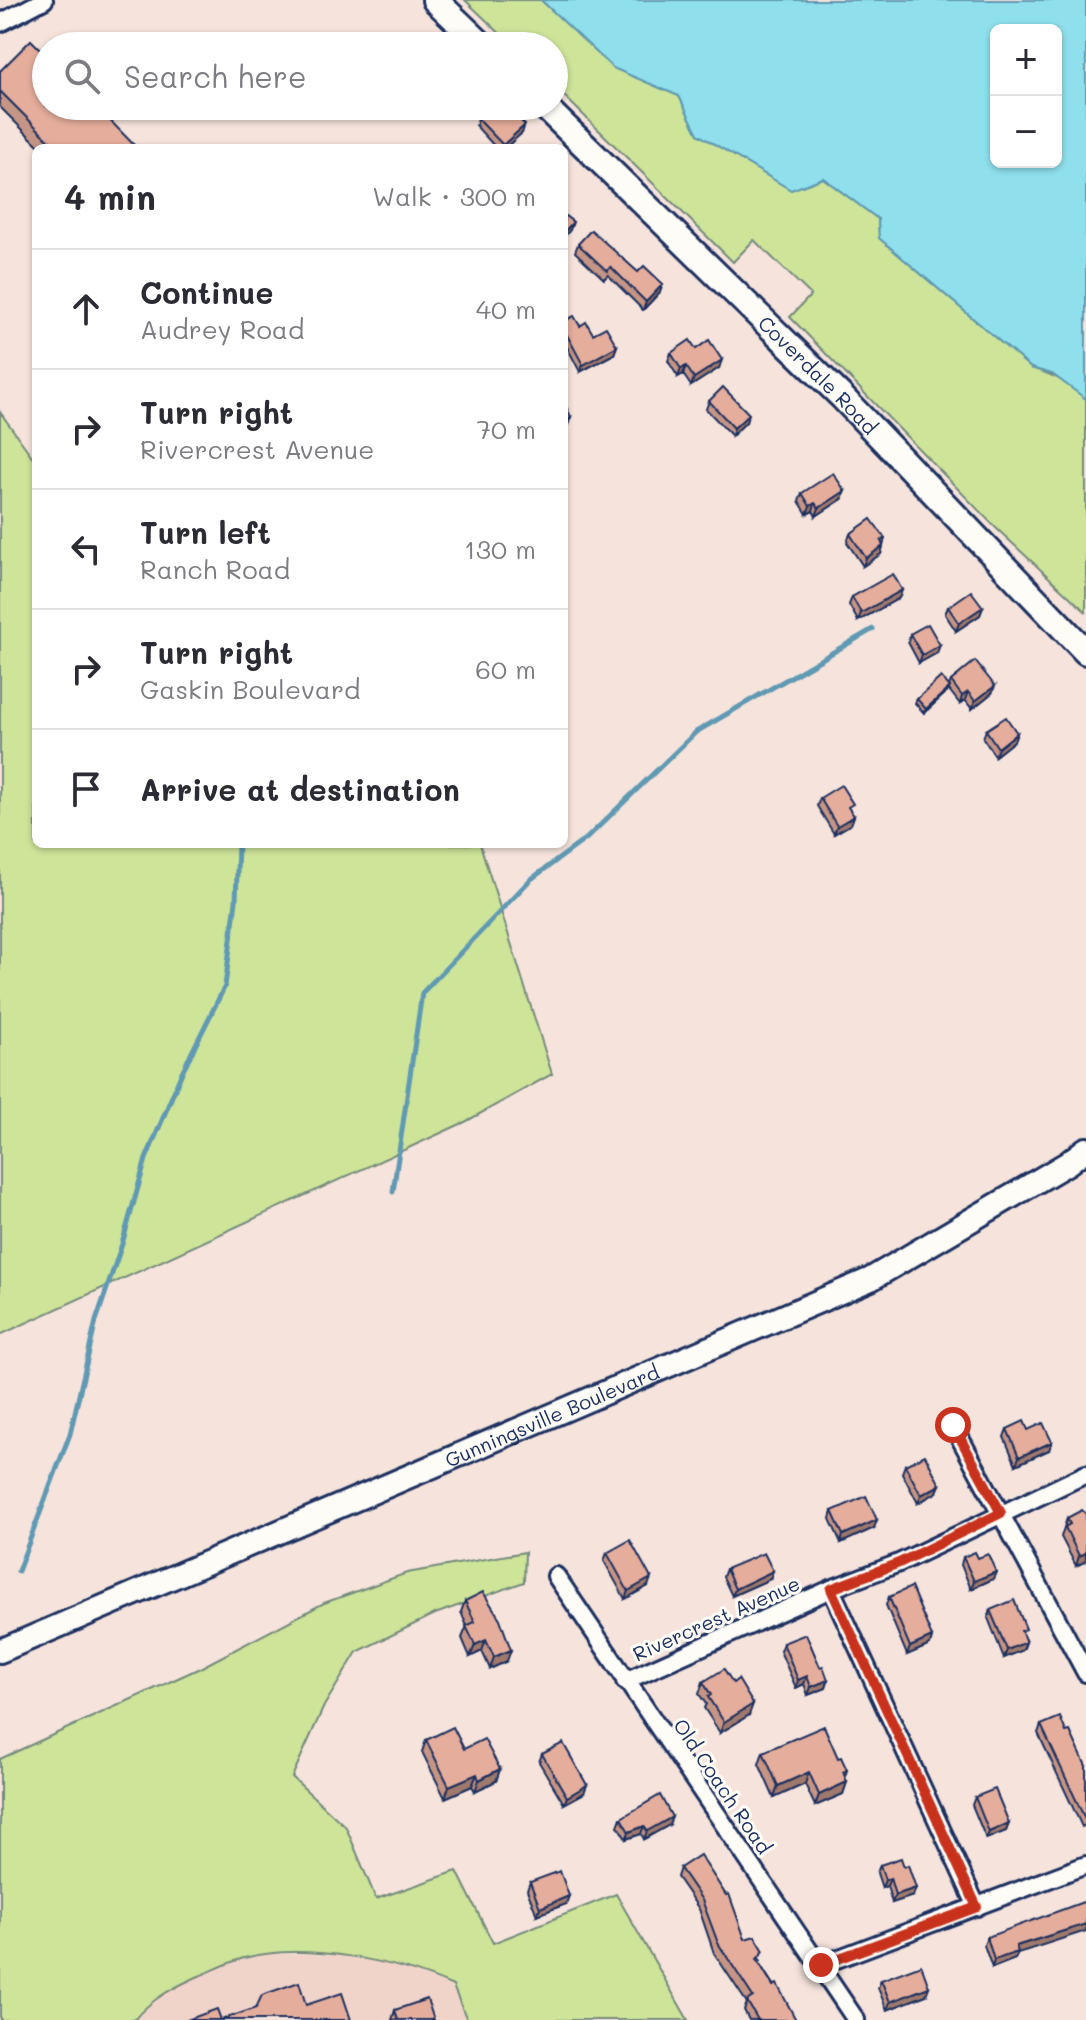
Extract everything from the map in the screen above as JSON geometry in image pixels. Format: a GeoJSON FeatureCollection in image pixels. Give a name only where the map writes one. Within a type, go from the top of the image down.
{"type":"FeatureCollection","features":[{"type":"Feature","properties":{"kind":"main road"},"geometry":{"type":"LineString","coordinates":[[435,0],[468,32]]}},
{"type":"Feature","properties":{"kind":"main road","name":"Coverdale Road"},"geometry":{"type":"LineString","coordinates":[[558,120],[832,387],[1086,652]]}},
{"type":"Feature","properties":{"kind":"main road","name":"Gunningsville Boulevard"},"geometry":{"type":"LineString","coordinates":[[0,1651],[871,1279],[1068,1163],[1086,1149]]}},
{"type":"Feature","properties":{"kind":"street"},"geometry":{"type":"LineString","coordinates":[[0,23],[44,0]]}},
{"type":"Feature","properties":{"kind":"street"},"geometry":{"type":"LineString","coordinates":[[953,1425],[1086,1673]]}},
{"type":"Feature","properties":{"kind":"street","name":"Rivercrest Avenue"},"geometry":{"type":"LineString","coordinates":[[625,1681],[831,1589],[899,1563],[1086,1474]]}},
{"type":"Feature","properties":{"kind":"street","name":"Old Coach Road"},"geometry":{"type":"LineString","coordinates":[[556,1576],[856,2020]]}},
{"type":"Feature","properties":{"kind":"street"},"geometry":{"type":"LineString","coordinates":[[831,1589],[977,1907]]}},
{"type":"Feature","properties":{"kind":"street"},"geometry":{"type":"LineString","coordinates":[[821,1965],[1086,1865]]}},
{"type":"Feature","properties":{"kind":"shaded area"},"geometry":{"type":"Polygon","coordinates":[[[272,1954],[348,1957],[405,1967],[453,1986],[467,2020],[134,2020],[147,2004],[187,1981],[244,1958],[272,1954]]]}},
{"type":"Feature","properties":{"kind":"green space"},"geometry":{"type":"Polygon","coordinates":[[[465,0],[541,0],[613,68],[679,96],[698,134],[791,190],[823,178],[878,219],[879,238],[1031,368],[1061,380],[1080,393],[1086,399],[1086,612],[996,528],[790,317],[811,295],[754,240],[733,262],[568,100],[568,32],[498,32],[465,0]]]}},
{"type":"Feature","properties":{"kind":"green space"},"geometry":{"type":"Polygon","coordinates":[[[0,412],[32,456],[32,848],[481,848],[552,1074],[465,1122],[0,1335],[0,412]]]}},
{"type":"Feature","properties":{"kind":"green space"},"geometry":{"type":"Polygon","coordinates":[[[525,1552],[524,1582],[435,1614],[357,1652],[324,1706],[292,1777],[346,1827],[376,1899],[457,1871],[493,1943],[616,1894],[688,2020],[467,2020],[453,1986],[379,1962],[295,1952],[244,1958],[227,1964],[164,1994],[134,2020],[0,2020],[0,1759],[200,1668],[324,1603],[407,1573],[525,1552]]]}},
{"type":"Feature","properties":{"kind":"water"},"geometry":{"type":"Polygon","coordinates":[[[541,0],[1086,0],[1086,399],[1052,374],[1031,368],[879,238],[878,219],[823,178],[791,190],[698,134],[679,96],[613,68],[541,0]]]}},
{"type":"Feature","properties":{"kind":"building"},"geometry":{"type":"Polygon","coordinates":[[[31,40],[32,120],[110,120],[133,144],[53,144],[0,91],[0,71],[31,40]]]}},
{"type":"Feature","properties":{"kind":"building"},"geometry":{"type":"Polygon","coordinates":[[[479,120],[520,120],[525,125],[502,144],[479,120]]]}},
{"type":"Feature","properties":{"kind":"building"},"geometry":{"type":"Polygon","coordinates":[[[591,230],[638,272],[644,266],[663,284],[646,302],[611,267],[607,271],[578,244],[591,230]]]}},
{"type":"Feature","properties":{"kind":"building"},"geometry":{"type":"Polygon","coordinates":[[[574,316],[580,326],[586,322],[593,334],[606,327],[617,346],[583,365],[568,337],[568,319],[574,316]]]}},
{"type":"Feature","properties":{"kind":"building"},"geometry":{"type":"Polygon","coordinates":[[[690,340],[696,349],[709,340],[722,360],[694,378],[686,366],[681,369],[671,353],[690,340]]]}},
{"type":"Feature","properties":{"kind":"building"},"geometry":{"type":"Polygon","coordinates":[[[723,387],[749,414],[734,428],[709,401],[723,387]]]}},
{"type":"Feature","properties":{"kind":"building"},"geometry":{"type":"Polygon","coordinates":[[[833,473],[845,491],[819,508],[815,503],[810,506],[802,493],[833,473]]]}},
{"type":"Feature","properties":{"kind":"building"},"geometry":{"type":"Polygon","coordinates":[[[871,519],[885,538],[881,541],[883,546],[866,558],[850,534],[871,519]]]}},
{"type":"Feature","properties":{"kind":"building"},"geometry":{"type":"Polygon","coordinates":[[[893,574],[902,590],[861,613],[852,597],[893,574]]]}},
{"type":"Feature","properties":{"kind":"building"},"geometry":{"type":"Polygon","coordinates":[[[971,591],[983,607],[959,623],[948,607],[971,591]]]}},
{"type":"Feature","properties":{"kind":"building"},"geometry":{"type":"Polygon","coordinates":[[[928,624],[940,645],[922,655],[910,634],[928,624]]]}},
{"type":"Feature","properties":{"kind":"building"},"geometry":{"type":"Polygon","coordinates":[[[975,661],[995,686],[975,701],[968,692],[962,696],[951,681],[975,661]]]}},
{"type":"Feature","properties":{"kind":"building"},"geometry":{"type":"Polygon","coordinates":[[[941,677],[950,687],[926,709],[917,699],[941,677]]]}},
{"type":"Feature","properties":{"kind":"building"},"geometry":{"type":"Polygon","coordinates":[[[1006,717],[1017,733],[998,748],[986,730],[1006,717]]]}},
{"type":"Feature","properties":{"kind":"building"},"geometry":{"type":"Polygon","coordinates":[[[841,785],[853,804],[848,807],[854,816],[837,826],[820,798],[841,785]]]}},
{"type":"Feature","properties":{"kind":"building"},"geometry":{"type":"Polygon","coordinates":[[[1024,1421],[1028,1430],[1043,1423],[1052,1442],[1019,1457],[1007,1429],[1024,1421]]]}},
{"type":"Feature","properties":{"kind":"building"},"geometry":{"type":"Polygon","coordinates":[[[925,1455],[940,1485],[921,1495],[905,1465],[925,1455]]]}},
{"type":"Feature","properties":{"kind":"building"},"geometry":{"type":"Polygon","coordinates":[[[866,1496],[877,1520],[843,1535],[832,1511],[866,1496]]]}},
{"type":"Feature","properties":{"kind":"building"},"geometry":{"type":"Polygon","coordinates":[[[1082,1510],[1086,1514],[1086,1553],[1079,1556],[1065,1527],[1070,1524],[1067,1518],[1082,1510]]]}},
{"type":"Feature","properties":{"kind":"building"},"geometry":{"type":"Polygon","coordinates":[[[630,1540],[651,1578],[628,1591],[607,1553],[630,1540]]]}},
{"type":"Feature","properties":{"kind":"building"},"geometry":{"type":"Polygon","coordinates":[[[975,1552],[978,1558],[988,1554],[996,1572],[974,1581],[963,1557],[975,1552]]]}},
{"type":"Feature","properties":{"kind":"building"},"geometry":{"type":"Polygon","coordinates":[[[764,1553],[773,1571],[735,1589],[726,1569],[764,1553]]]}},
{"type":"Feature","properties":{"kind":"building"},"geometry":{"type":"Polygon","coordinates":[[[911,1587],[932,1637],[910,1647],[889,1597],[911,1587]]]}},
{"type":"Feature","properties":{"kind":"building"},"geometry":{"type":"Polygon","coordinates":[[[483,1592],[500,1619],[511,1650],[494,1657],[486,1640],[475,1645],[466,1626],[475,1622],[465,1601],[483,1592]]]}},
{"type":"Feature","properties":{"kind":"building"},"geometry":{"type":"Polygon","coordinates":[[[1014,1600],[1026,1629],[1021,1631],[1026,1642],[1007,1650],[990,1610],[1014,1600]]]}},
{"type":"Feature","properties":{"kind":"building"},"geometry":{"type":"Polygon","coordinates":[[[806,1634],[828,1680],[811,1687],[807,1676],[798,1680],[783,1643],[806,1634]]]}},
{"type":"Feature","properties":{"kind":"building"},"geometry":{"type":"Polygon","coordinates":[[[724,1669],[733,1683],[738,1679],[753,1704],[724,1722],[708,1697],[711,1695],[703,1682],[724,1669]]]}},
{"type":"Feature","properties":{"kind":"building"},"geometry":{"type":"Polygon","coordinates":[[[1060,1717],[1086,1766],[1085,1819],[1041,1725],[1060,1717]]]}},
{"type":"Feature","properties":{"kind":"building"},"geometry":{"type":"Polygon","coordinates":[[[824,1726],[838,1758],[841,1757],[847,1770],[843,1772],[847,1782],[819,1795],[809,1772],[778,1786],[763,1752],[824,1726]]]}},
{"type":"Feature","properties":{"kind":"building"},"geometry":{"type":"Polygon","coordinates":[[[453,1727],[464,1749],[484,1739],[500,1769],[479,1780],[477,1774],[449,1786],[426,1740],[453,1727]]]}},
{"type":"Feature","properties":{"kind":"building"},"geometry":{"type":"Polygon","coordinates":[[[563,1743],[587,1785],[567,1797],[542,1754],[563,1743]]]}},
{"type":"Feature","properties":{"kind":"building"},"geometry":{"type":"Polygon","coordinates":[[[995,1789],[1009,1823],[989,1832],[975,1797],[995,1789]]]}},
{"type":"Feature","properties":{"kind":"building"},"geometry":{"type":"Polygon","coordinates":[[[660,1795],[672,1817],[647,1831],[644,1826],[629,1832],[621,1818],[660,1795]]]}},
{"type":"Feature","properties":{"kind":"building"},"geometry":{"type":"Polygon","coordinates":[[[700,1855],[726,1895],[729,1894],[745,1939],[755,1936],[764,1951],[757,1959],[773,1986],[777,1984],[796,2020],[758,2020],[747,2001],[753,1997],[718,1943],[702,1900],[680,1868],[700,1855]]]}},
{"type":"Feature","properties":{"kind":"building"},"geometry":{"type":"Polygon","coordinates":[[[901,1858],[904,1867],[908,1865],[916,1888],[895,1895],[890,1878],[885,1880],[880,1865],[901,1858]]]}},
{"type":"Feature","properties":{"kind":"building"},"geometry":{"type":"Polygon","coordinates":[[[560,1871],[569,1896],[540,1908],[530,1882],[560,1871]]]}},
{"type":"Feature","properties":{"kind":"building"},"geometry":{"type":"Polygon","coordinates":[[[1086,1901],[1086,1924],[1016,1946],[1018,1952],[994,1960],[987,1937],[1086,1901]]]}},
{"type":"Feature","properties":{"kind":"building"},"geometry":{"type":"Polygon","coordinates":[[[921,1965],[929,1987],[890,2002],[881,1980],[921,1965]]]}},
{"type":"Feature","properties":{"kind":"building"},"geometry":{"type":"Polygon","coordinates":[[[299,1982],[306,2005],[342,1993],[351,2020],[221,2020],[256,2008],[262,1995],[299,1982]]]}},
{"type":"Feature","properties":{"kind":"building"},"geometry":{"type":"Polygon","coordinates":[[[427,1999],[434,2020],[398,2020],[395,2010],[427,1999]]]}},
{"type":"Feature","properties":{"kind":"building"},"geometry":{"type":"Polygon","coordinates":[[[217,2009],[221,2020],[187,2020],[217,2009]]]}},
{"type":"Feature","properties":{"kind":"waterway"},"geometry":{"type":"LineString","coordinates":[[393,1192],[422,993],[530,880],[587,838],[696,732],[873,629]]}},
{"type":"Feature","properties":{"kind":"waterway"},"geometry":{"type":"LineString","coordinates":[[18,1571],[70,1434],[96,1321],[146,1159],[182,1072],[225,986],[236,901],[238,848]]}},
{"type":"Feature","properties":{"kind":"route"},"geometry":{"type":"LineString","coordinates":[[821,1965],[977,1907],[831,1589],[899,1563],[1001,1513],[953,1425]]}}]}
